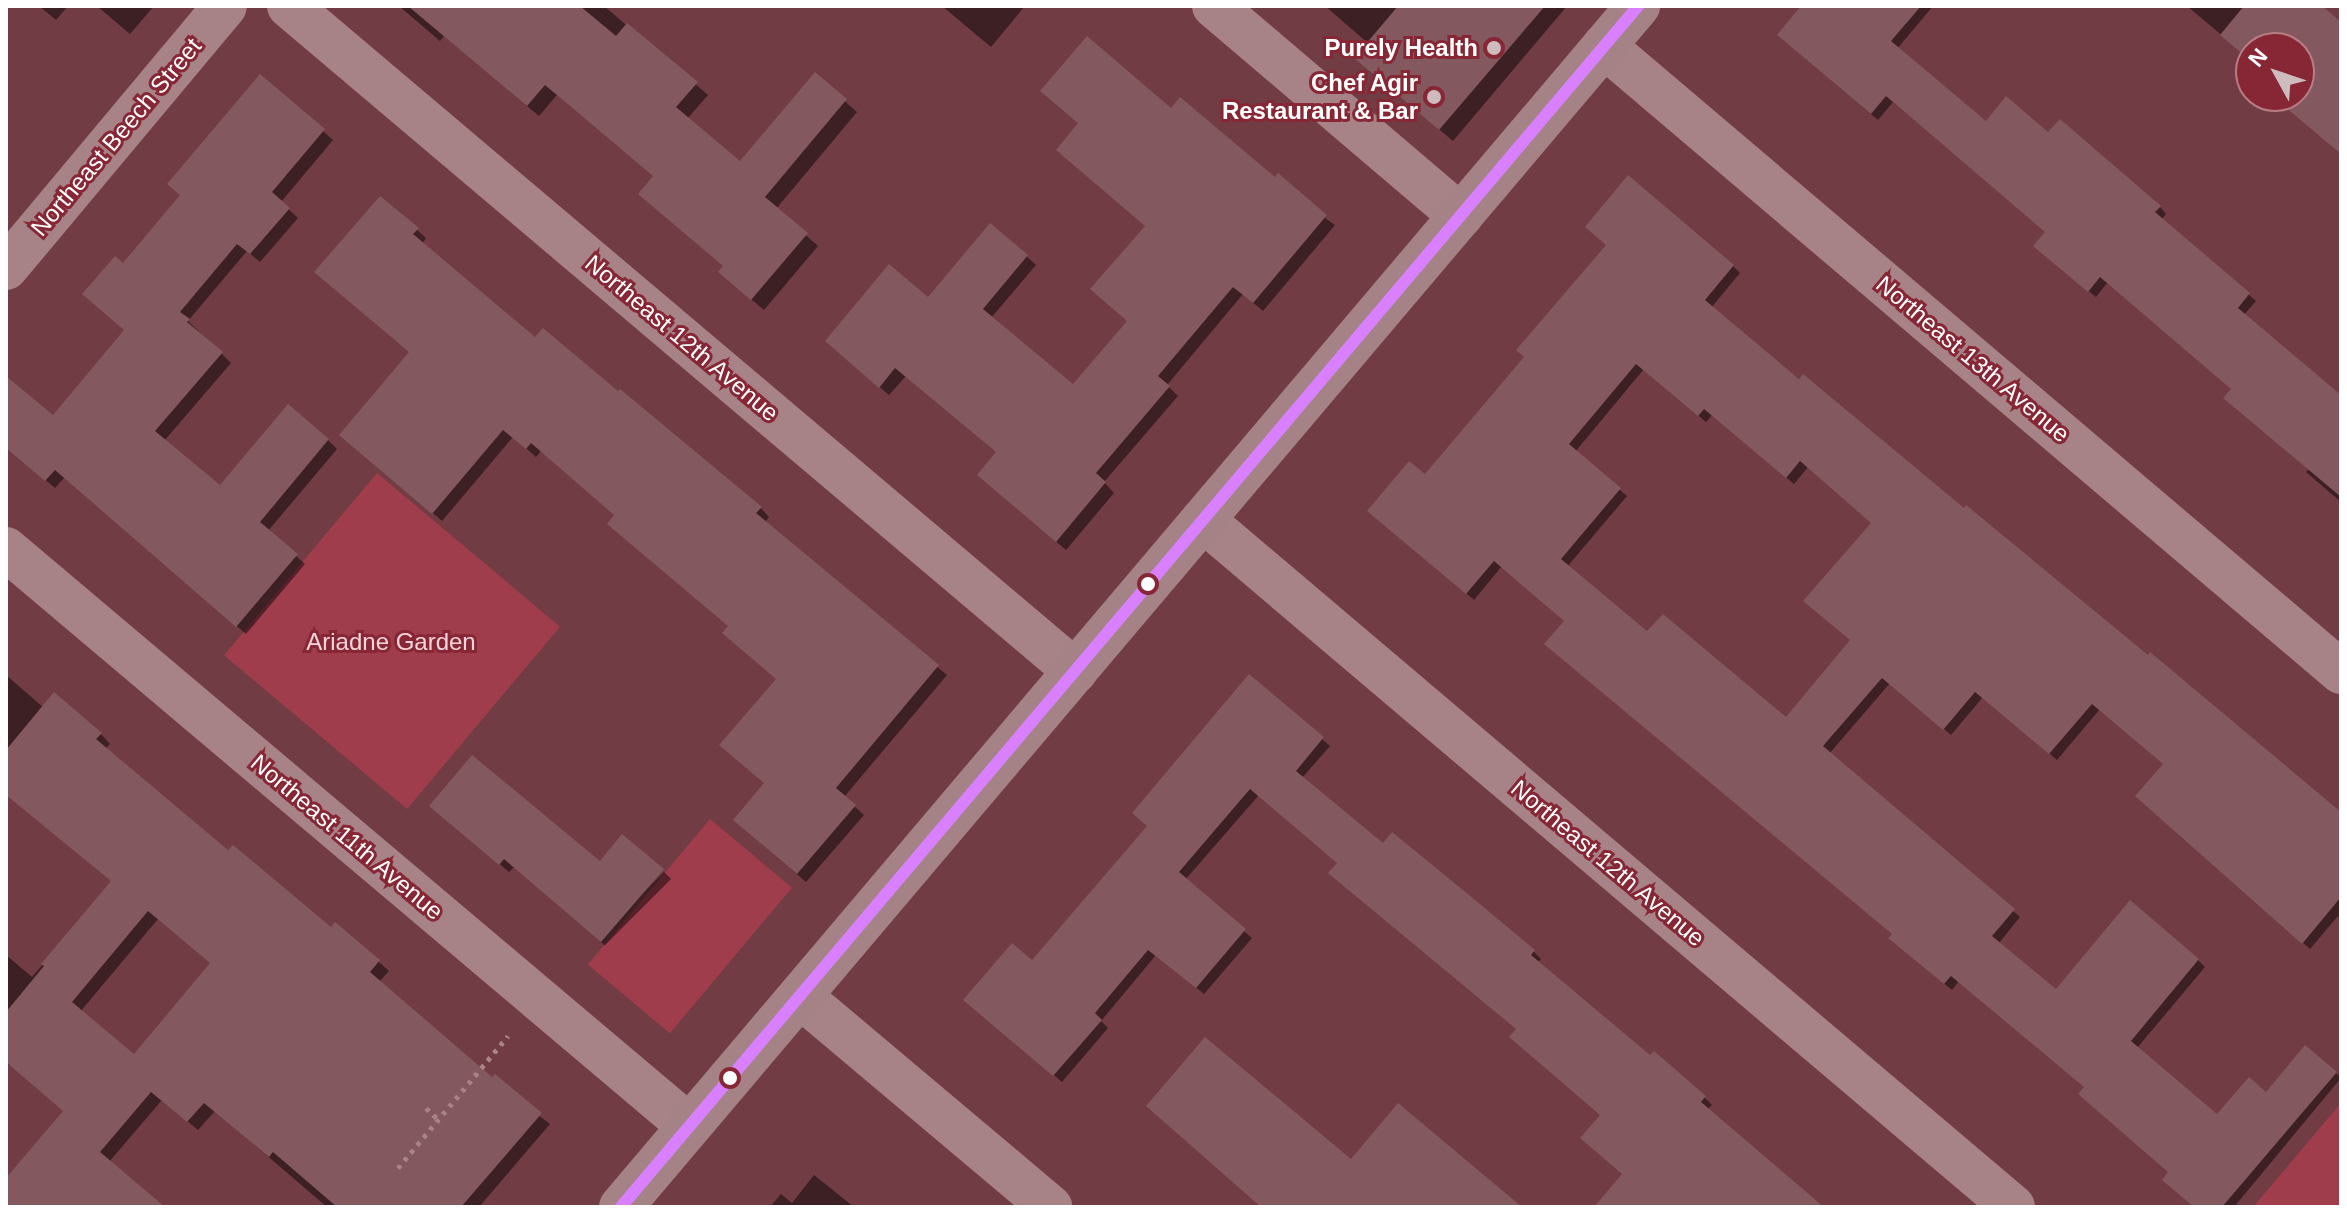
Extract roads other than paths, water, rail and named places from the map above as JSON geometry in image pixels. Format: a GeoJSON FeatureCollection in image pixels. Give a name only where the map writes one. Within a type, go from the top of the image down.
{"type":"FeatureCollection","features":[{"type":"Feature","properties":{"kind":"main road"},"geometry":{"type":"LineString","coordinates":[[621,1207],[1638,6]]}},
{"type":"Feature","properties":{"kind":"street","name":"Northeast Beech Street"},"geometry":{"type":"LineString","coordinates":[[6,268],[225,6]]}},
{"type":"Feature","properties":{"kind":"street","name":"Northeast 12th Avenue"},"geometry":{"type":"LineString","coordinates":[[289,6],[1075,671]]}},
{"type":"Feature","properties":{"kind":"street"},"geometry":{"type":"LineString","coordinates":[[1214,6],[1461,216]]}},
{"type":"Feature","properties":{"kind":"street","name":"Northeast 13th Avenue"},"geometry":{"type":"LineString","coordinates":[[1604,46],[2341,672]]}},
{"type":"Feature","properties":{"kind":"street","name":"Northeast 12th Avenue"},"geometry":{"type":"LineString","coordinates":[[1203,520],[2013,1207]]}},
{"type":"Feature","properties":{"kind":"street","name":"Northeast 11th Avenue"},"geometry":{"type":"LineString","coordinates":[[6,549],[689,1126]]}},
{"type":"Feature","properties":{"kind":"street"},"geometry":{"type":"LineString","coordinates":[[801,997],[1050,1207]]}},
{"type":"Feature","properties":{"kind":"place","name":"Purely Health"},"geometry":{"type":"Point","coordinates":[1494,48]}},
{"type":"Feature","properties":{"kind":"place","name":"Chef Agir Restaurant & Bar"},"geometry":{"type":"Point","coordinates":[1434,97]}},
{"type":"Feature","properties":{"kind":"park label","name":"Ariadne Garden"},"geometry":{"type":"Point","coordinates":[391,642]}}]}
